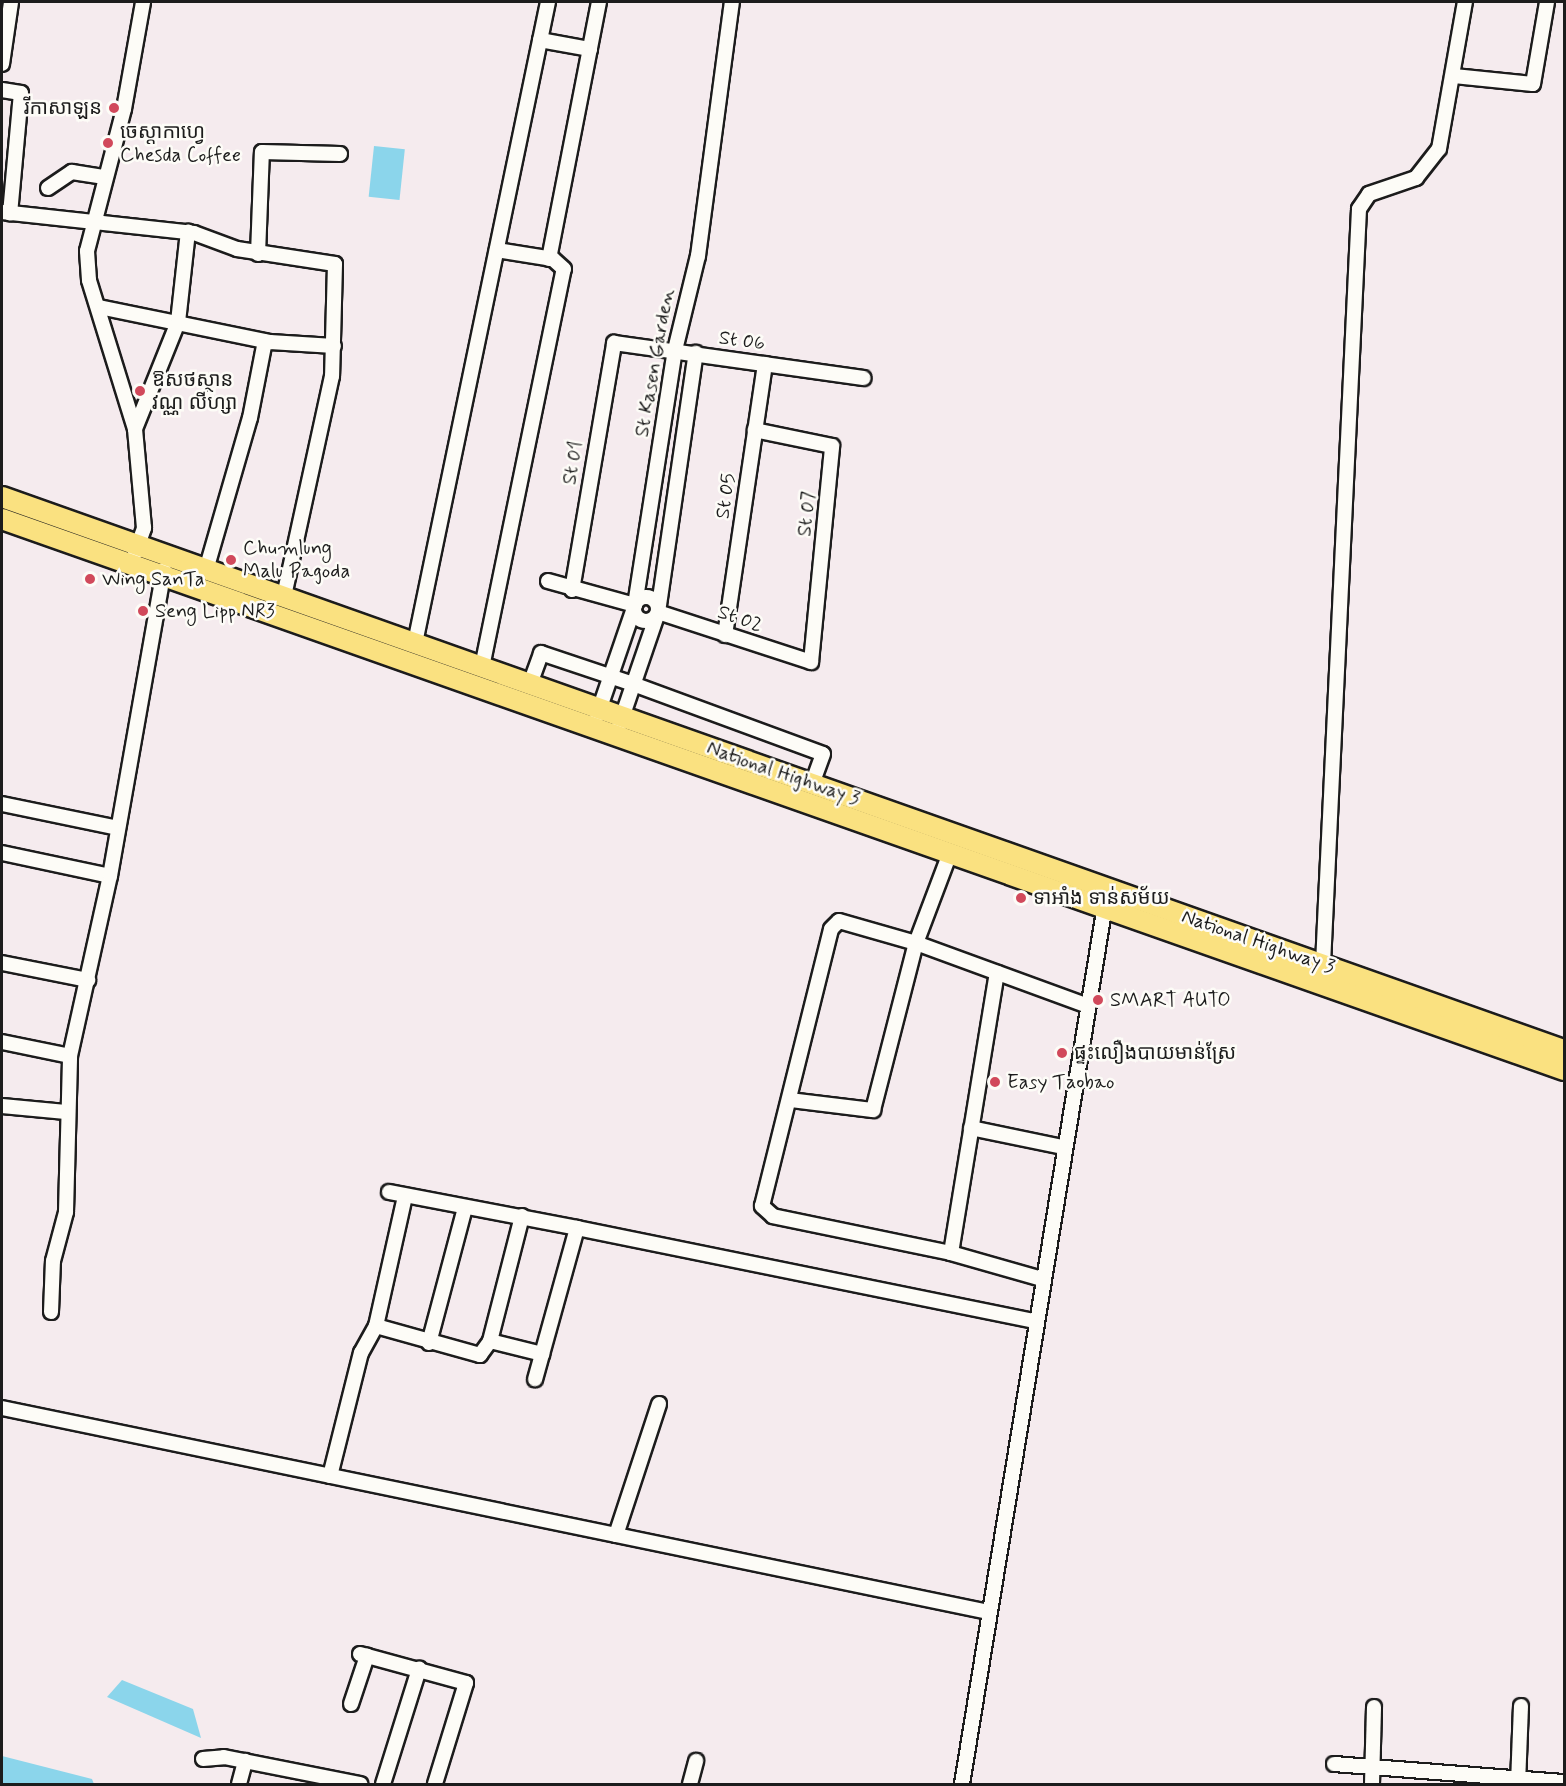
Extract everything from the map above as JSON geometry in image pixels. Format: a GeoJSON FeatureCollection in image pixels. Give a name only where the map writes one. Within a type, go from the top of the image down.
{"type":"FeatureCollection","features":[{"type":"Feature","properties":{"kind":"highway","name":"National Highway 3"},"geometry":{"type":"LineString","coordinates":[[2,497],[134,555],[619,726],[950,853],[1323,964],[1564,1050]]}},
{"type":"Feature","properties":{"kind":"highway","name":"National Highway 3"},"geometry":{"type":"LineString","coordinates":[[2,519],[134,555]]}},
{"type":"Feature","properties":{"kind":"highway","name":"National Highway 3"},"geometry":{"type":"LineString","coordinates":[[165,566],[206,570],[284,597],[530,684],[597,718]]}},
{"type":"Feature","properties":{"kind":"highway","name":"National Highway 3"},"geometry":{"type":"LineString","coordinates":[[619,726],[812,784],[1106,898],[1564,1070]]}},
{"type":"Feature","properties":{"kind":"street"},"geometry":{"type":"LineString","coordinates":[[2,64],[11,2]]}},
{"type":"Feature","properties":{"kind":"street"},"geometry":{"type":"LineString","coordinates":[[134,555],[144,528],[135,429],[89,280],[91,223],[105,177],[143,2]]}},
{"type":"Feature","properties":{"kind":"street"},"geometry":{"type":"LineString","coordinates":[[415,644],[548,2]]}},
{"type":"Feature","properties":{"kind":"street"},"geometry":{"type":"LineString","coordinates":[[549,259],[599,2]]}},
{"type":"Feature","properties":{"kind":"street","name":"St Kasen Garden"},"geometry":{"type":"LineString","coordinates":[[597,718],[634,605],[675,350],[698,256],[732,2]]}},
{"type":"Feature","properties":{"kind":"street"},"geometry":{"type":"LineString","coordinates":[[1323,964],[1359,209],[1370,194],[1416,178],[1430,166],[1439,150],[1454,76],[1465,2]]}},
{"type":"Feature","properties":{"kind":"street"},"geometry":{"type":"LineString","coordinates":[[1454,76],[1533,84],[1547,2]]}},
{"type":"Feature","properties":{"kind":"street"},"geometry":{"type":"LineString","coordinates":[[540,40],[590,49]]}},
{"type":"Feature","properties":{"kind":"street"},"geometry":{"type":"LineString","coordinates":[[2,90],[21,93],[8,152],[6,213],[188,232],[258,254],[335,264],[334,346],[312,486],[284,597]]}},
{"type":"Feature","properties":{"kind":"street"},"geometry":{"type":"LineString","coordinates":[[258,254],[262,152],[340,154]]}},
{"type":"Feature","properties":{"kind":"street"},"geometry":{"type":"LineString","coordinates":[[48,188],[72,172],[105,177]]}},
{"type":"Feature","properties":{"kind":"street"},"geometry":{"type":"LineString","coordinates":[[135,429],[178,322],[186,287],[188,232]]}},
{"type":"Feature","properties":{"kind":"street"},"geometry":{"type":"LineString","coordinates":[[482,667],[564,281],[561,264],[549,259],[497,250]]}},
{"type":"Feature","properties":{"kind":"street"},"geometry":{"type":"LineString","coordinates":[[99,307],[265,340],[334,346]]}},
{"type":"Feature","properties":{"kind":"street"},"geometry":{"type":"LineString","coordinates":[[206,570],[250,418],[265,340]]}},
{"type":"Feature","properties":{"kind":"street","name":"St 06"},"geometry":{"type":"LineString","coordinates":[[614,343],[864,378]]}},
{"type":"Feature","properties":{"kind":"street","name":"St 01"},"geometry":{"type":"LineString","coordinates":[[572,590],[614,343]]}},
{"type":"Feature","properties":{"kind":"street","name":"St Kasen Garden"},"geometry":{"type":"LineString","coordinates":[[619,726],[658,612],[696,354]]}},
{"type":"Feature","properties":{"kind":"street","name":"St 05"},"geometry":{"type":"LineString","coordinates":[[725,635],[765,364]]}},
{"type":"Feature","properties":{"kind":"street","name":"St 07"},"geometry":{"type":"LineString","coordinates":[[755,430],[832,446],[809,663]]}},
{"type":"Feature","properties":{"kind":"street"},"geometry":{"type":"LineString","coordinates":[[51,1312],[53,1262],[66,1212],[66,1112],[70,1056],[110,876],[165,566]]}},
{"type":"Feature","properties":{"kind":"street"},"geometry":{"type":"LineString","coordinates":[[548,581],[572,590],[634,605]]}},
{"type":"Feature","properties":{"kind":"street","name":"St 02"},"geometry":{"type":"LineString","coordinates":[[634,605],[643,621],[658,612],[809,663]]}},
{"type":"Feature","properties":{"kind":"street"},"geometry":{"type":"LineString","coordinates":[[530,684],[541,653],[633,684],[823,754],[812,784]]}},
{"type":"Feature","properties":{"kind":"street"},"geometry":{"type":"LineString","coordinates":[[2,804],[118,828]]}},
{"type":"Feature","properties":{"kind":"street"},"geometry":{"type":"LineString","coordinates":[[2,853],[110,876]]}},
{"type":"Feature","properties":{"kind":"street"},"geometry":{"type":"LineString","coordinates":[[790,1100],[873,1110],[916,943],[950,853]]}},
{"type":"Feature","properties":{"kind":"street"},"geometry":{"type":"LineString","coordinates":[[962,1785],[1063,1147],[1106,898]]}},
{"type":"Feature","properties":{"kind":"street"},"geometry":{"type":"LineString","coordinates":[[1042,1279],[951,1253],[765,1213],[762,1206],[778,1134],[790,1100],[831,929],[847,921],[916,943],[1088,1006]]}},
{"type":"Feature","properties":{"kind":"street"},"geometry":{"type":"LineString","coordinates":[[2,963],[88,980]]}},
{"type":"Feature","properties":{"kind":"street"},"geometry":{"type":"LineString","coordinates":[[951,1253],[997,973]]}},
{"type":"Feature","properties":{"kind":"street"},"geometry":{"type":"LineString","coordinates":[[2,1042],[70,1056]]}},
{"type":"Feature","properties":{"kind":"street"},"geometry":{"type":"LineString","coordinates":[[2,1106],[66,1112]]}},
{"type":"Feature","properties":{"kind":"street"},"geometry":{"type":"LineString","coordinates":[[971,1128],[1063,1147]]}},
{"type":"Feature","properties":{"kind":"street"},"geometry":{"type":"LineString","coordinates":[[389,1192],[465,1208],[522,1216],[1035,1321]]}},
{"type":"Feature","properties":{"kind":"street"},"geometry":{"type":"LineString","coordinates":[[330,1476],[361,1353],[376,1326],[405,1196]]}},
{"type":"Feature","properties":{"kind":"street"},"geometry":{"type":"LineString","coordinates":[[429,1343],[465,1208]]}},
{"type":"Feature","properties":{"kind":"street"},"geometry":{"type":"LineString","coordinates":[[376,1326],[429,1343],[480,1354],[490,1341],[522,1216]]}},
{"type":"Feature","properties":{"kind":"street"},"geometry":{"type":"LineString","coordinates":[[535,1379],[578,1228]]}},
{"type":"Feature","properties":{"kind":"street"},"geometry":{"type":"LineString","coordinates":[[490,1341],[542,1354]]}},
{"type":"Feature","properties":{"kind":"street"},"geometry":{"type":"LineString","coordinates":[[616,1535],[659,1404]]}},
{"type":"Feature","properties":{"kind":"street"},"geometry":{"type":"LineString","coordinates":[[2,1408],[989,1612]]}},
{"type":"Feature","properties":{"kind":"street"},"geometry":{"type":"LineString","coordinates":[[351,1704],[363,1655],[466,1683],[435,1785]]}},
{"type":"Feature","properties":{"kind":"street"},"geometry":{"type":"LineString","coordinates":[[383,1785],[419,1669]]}},
{"type":"Feature","properties":{"kind":"street"},"geometry":{"type":"LineString","coordinates":[[1518,1781],[1521,1706]]}},
{"type":"Feature","properties":{"kind":"street"},"geometry":{"type":"LineString","coordinates":[[1372,1785],[1374,1707]]}},
{"type":"Feature","properties":{"kind":"street"},"geometry":{"type":"LineString","coordinates":[[203,1759],[244,1761],[360,1785]]}},
{"type":"Feature","properties":{"kind":"street"},"geometry":{"type":"LineString","coordinates":[[239,1785],[244,1761]]}},
{"type":"Feature","properties":{"kind":"street"},"geometry":{"type":"LineString","coordinates":[[690,1785],[696,1761]]}},
{"type":"Feature","properties":{"kind":"street"},"geometry":{"type":"LineString","coordinates":[[1334,1764],[1448,1778],[1564,1782]]}},
{"type":"Feature","properties":{"kind":"water"},"geometry":{"type":"Polygon","coordinates":[[[374,146],[405,149],[399,200],[369,197],[374,146]]]}},
{"type":"Feature","properties":{"kind":"water"},"geometry":{"type":"Polygon","coordinates":[[[122,1680],[193,1709],[201,1738],[107,1697],[122,1680]]]}},
{"type":"Feature","properties":{"kind":"water"},"geometry":{"type":"Polygon","coordinates":[[[2,1756],[92,1779],[94,1784],[2,1784],[2,1756]]]}},
{"type":"Feature","properties":{"kind":"place","name":"រីកាសាឡន"},"geometry":{"type":"Point","coordinates":[114,108]}},
{"type":"Feature","properties":{"kind":"place","name":"ចេស្ដាកាហ្វេ Chesda Coffee"},"geometry":{"type":"Point","coordinates":[108,143]}},
{"type":"Feature","properties":{"kind":"place","name":"ឱសថស្ថាន វណ្ណ លីហ្សា"},"geometry":{"type":"Point","coordinates":[140,391]}},
{"type":"Feature","properties":{"kind":"place","name":"Chumlung Malu Pagoda"},"geometry":{"type":"Point","coordinates":[231,560]}},
{"type":"Feature","properties":{"kind":"place","name":"Wing SanTa"},"geometry":{"type":"Point","coordinates":[90,579]}},
{"type":"Feature","properties":{"kind":"place","name":"Seng Lipp NR3"},"geometry":{"type":"Point","coordinates":[143,611]}},
{"type":"Feature","properties":{"kind":"place","name":"ទាអាំង ទាន់សម័យ"},"geometry":{"type":"Point","coordinates":[1021,898]}},
{"type":"Feature","properties":{"kind":"place","name":"SMART AUTO"},"geometry":{"type":"Point","coordinates":[1098,1000]}},
{"type":"Feature","properties":{"kind":"place","name":"ផ្ទះលឿងបាយមាន់ស្រែ"},"geometry":{"type":"Point","coordinates":[1062,1053]}},
{"type":"Feature","properties":{"kind":"place","name":"Easy Taobao"},"geometry":{"type":"Point","coordinates":[995,1082]}}]}
